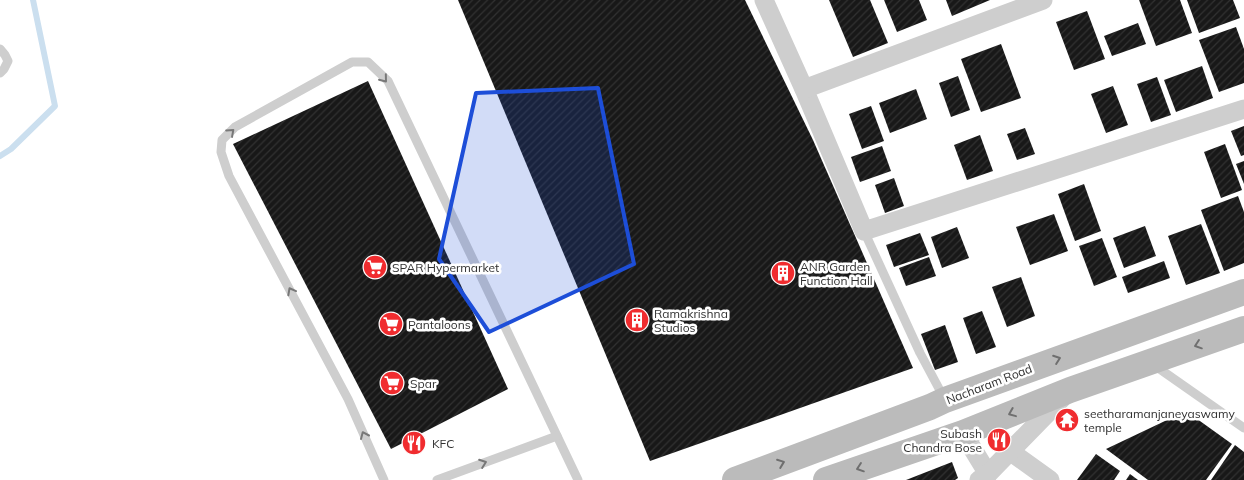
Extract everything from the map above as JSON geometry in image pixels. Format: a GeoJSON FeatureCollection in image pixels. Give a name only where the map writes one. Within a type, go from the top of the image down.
{"type":"FeatureCollection","features":[{"type":"Feature","properties":{"kind":"main road","name":"Nacharam Road"},"geometry":{"type":"LineString","coordinates":[[735,480],[945,400],[1244,292]]}},
{"type":"Feature","properties":{"kind":"main road"},"geometry":{"type":"LineString","coordinates":[[826,480],[963,433],[1070,390],[1244,329]]}},
{"type":"Feature","properties":{"kind":"street"},"geometry":{"type":"LineString","coordinates":[[764,0],[864,231],[1244,108]]}},
{"type":"Feature","properties":{"kind":"street"},"geometry":{"type":"LineString","coordinates":[[804,89],[1043,0]]}},
{"type":"Feature","properties":{"kind":"street"},"geometry":{"type":"LineString","coordinates":[[963,433],[984,477],[1011,452],[1070,390]]}},
{"type":"Feature","properties":{"kind":"street"},"geometry":{"type":"LineString","coordinates":[[1011,452],[1050,480]]}},
{"type":"Feature","properties":{"kind":"lane"},"geometry":{"type":"LineString","coordinates":[[0,49],[6,55],[8,61],[0,73]]}},
{"type":"Feature","properties":{"kind":"lane"},"geometry":{"type":"LineString","coordinates":[[384,480],[348,398],[229,176],[220,152],[222,140],[235,127],[352,62],[368,62],[388,81],[578,480]]}},
{"type":"Feature","properties":{"kind":"lane"},"geometry":{"type":"LineString","coordinates":[[864,231],[920,353],[945,400]]}},
{"type":"Feature","properties":{"kind":"lane"},"geometry":{"type":"LineString","coordinates":[[1150,362],[1244,428]]}},
{"type":"Feature","properties":{"kind":"lane"},"geometry":{"type":"LineString","coordinates":[[438,480],[557,436]]}},
{"type":"Feature","properties":{"kind":"highlighted area"},"geometry":{"type":"Polygon","coordinates":[[[598,88],[634,264],[489,332],[439,259],[476,93],[598,88]]]}},
{"type":"Feature","properties":{"kind":"building","name":"Ramakrishna Studios"},"geometry":{"type":"Polygon","coordinates":[[[458,0],[745,0],[813,140],[913,368],[650,461],[458,0]]]}},
{"type":"Feature","properties":{"kind":"building"},"geometry":{"type":"Polygon","coordinates":[[[829,0],[870,0],[888,43],[853,57],[829,0]]]}},
{"type":"Feature","properties":{"kind":"building"},"geometry":{"type":"Polygon","coordinates":[[[884,0],[919,0],[927,20],[897,32],[884,0]]]}},
{"type":"Feature","properties":{"kind":"building"},"geometry":{"type":"Polygon","coordinates":[[[946,0],[990,0],[952,16],[946,0]]]}},
{"type":"Feature","properties":{"kind":"building"},"geometry":{"type":"Polygon","coordinates":[[[1139,0],[1180,0],[1192,33],[1156,46],[1139,0]]]}},
{"type":"Feature","properties":{"kind":"building"},"geometry":{"type":"Polygon","coordinates":[[[1187,0],[1233,0],[1240,18],[1199,33],[1187,0]]]}},
{"type":"Feature","properties":{"kind":"building"},"geometry":{"type":"Polygon","coordinates":[[[1087,11],[1105,59],[1074,70],[1056,22],[1087,11]]]}},
{"type":"Feature","properties":{"kind":"building"},"geometry":{"type":"Polygon","coordinates":[[[1138,23],[1146,44],[1112,56],[1104,36],[1138,23]]]}},
{"type":"Feature","properties":{"kind":"building"},"geometry":{"type":"Polygon","coordinates":[[[1236,27],[1244,49],[1244,83],[1219,92],[1199,40],[1236,27]]]}},
{"type":"Feature","properties":{"kind":"building"},"geometry":{"type":"Polygon","coordinates":[[[1001,44],[1021,98],[981,112],[961,59],[1001,44]]]}},
{"type":"Feature","properties":{"kind":"building"},"geometry":{"type":"Polygon","coordinates":[[[1202,66],[1213,98],[1176,112],[1164,80],[1202,66]]]}},
{"type":"Feature","properties":{"kind":"building"},"geometry":{"type":"Polygon","coordinates":[[[958,76],[970,110],[951,117],[939,83],[958,76]]]}},
{"type":"Feature","properties":{"kind":"building"},"geometry":{"type":"Polygon","coordinates":[[[1157,77],[1171,115],[1151,122],[1137,84],[1157,77]]]}},
{"type":"Feature","properties":{"kind":"building","name":"SPAR Hypermarket"},"geometry":{"type":"Polygon","coordinates":[[[368,81],[508,389],[391,449],[233,144],[368,81]]]}},
{"type":"Feature","properties":{"kind":"building"},"geometry":{"type":"Polygon","coordinates":[[[1113,86],[1128,125],[1106,133],[1091,94],[1113,86]]]}},
{"type":"Feature","properties":{"kind":"building"},"geometry":{"type":"Polygon","coordinates":[[[916,89],[927,119],[890,133],[879,103],[916,89]]]}},
{"type":"Feature","properties":{"kind":"building"},"geometry":{"type":"Polygon","coordinates":[[[871,106],[884,141],[862,149],[849,114],[871,106]]]}},
{"type":"Feature","properties":{"kind":"building"},"geometry":{"type":"Polygon","coordinates":[[[1244,126],[1244,155],[1241,156],[1231,131],[1244,126]]]}},
{"type":"Feature","properties":{"kind":"building"},"geometry":{"type":"Polygon","coordinates":[[[1025,128],[1035,154],[1017,160],[1007,134],[1025,128]]]}},
{"type":"Feature","properties":{"kind":"building"},"geometry":{"type":"Polygon","coordinates":[[[980,135],[993,171],[967,180],[954,145],[980,135]]]}},
{"type":"Feature","properties":{"kind":"building"},"geometry":{"type":"Polygon","coordinates":[[[1225,144],[1242,190],[1221,198],[1204,152],[1225,144]]]}},
{"type":"Feature","properties":{"kind":"building"},"geometry":{"type":"Polygon","coordinates":[[[882,146],[891,171],[860,182],[851,157],[882,146]]]}},
{"type":"Feature","properties":{"kind":"building"},"geometry":{"type":"Polygon","coordinates":[[[1244,161],[1244,184],[1236,164],[1244,161]]]}},
{"type":"Feature","properties":{"kind":"building"},"geometry":{"type":"Polygon","coordinates":[[[894,178],[904,206],[885,213],[875,185],[894,178]]]}},
{"type":"Feature","properties":{"kind":"building"},"geometry":{"type":"Polygon","coordinates":[[[1084,184],[1101,231],[1075,241],[1058,194],[1084,184]]]}},
{"type":"Feature","properties":{"kind":"building"},"geometry":{"type":"Polygon","coordinates":[[[1238,196],[1244,212],[1244,263],[1224,271],[1201,210],[1238,196]]]}},
{"type":"Feature","properties":{"kind":"building"},"geometry":{"type":"Polygon","coordinates":[[[1054,214],[1068,251],[1030,265],[1016,227],[1054,214]]]}},
{"type":"Feature","properties":{"kind":"building"},"geometry":{"type":"Polygon","coordinates":[[[1201,224],[1220,273],[1186,285],[1168,236],[1201,224]]]}},
{"type":"Feature","properties":{"kind":"building"},"geometry":{"type":"Polygon","coordinates":[[[1145,226],[1156,256],[1124,268],[1113,238],[1145,226]]]}},
{"type":"Feature","properties":{"kind":"building"},"geometry":{"type":"Polygon","coordinates":[[[957,227],[969,258],[942,268],[931,237],[957,227]]]}},
{"type":"Feature","properties":{"kind":"building"},"geometry":{"type":"Polygon","coordinates":[[[920,233],[929,255],[894,267],[886,245],[920,233]]]}},
{"type":"Feature","properties":{"kind":"building"},"geometry":{"type":"Polygon","coordinates":[[[1102,238],[1117,277],[1094,286],[1079,246],[1102,238]]]}},
{"type":"Feature","properties":{"kind":"building"},"geometry":{"type":"Polygon","coordinates":[[[929,257],[936,276],[906,286],[899,268],[929,257]]]}},
{"type":"Feature","properties":{"kind":"building"},"geometry":{"type":"Polygon","coordinates":[[[1164,261],[1170,278],[1128,293],[1122,277],[1164,261]]]}},
{"type":"Feature","properties":{"kind":"building"},"geometry":{"type":"Polygon","coordinates":[[[1021,277],[1035,316],[1007,327],[992,287],[1021,277]]]}},
{"type":"Feature","properties":{"kind":"building"},"geometry":{"type":"Polygon","coordinates":[[[982,311],[996,347],[976,354],[963,318],[982,311]]]}},
{"type":"Feature","properties":{"kind":"building"},"geometry":{"type":"Polygon","coordinates":[[[945,325],[958,362],[935,370],[921,334],[945,325]]]}},
{"type":"Feature","properties":{"kind":"building"},"geometry":{"type":"Polygon","coordinates":[[[1186,411],[1232,444],[1206,480],[1148,480],[1106,449],[1186,411]]]}},
{"type":"Feature","properties":{"kind":"building"},"geometry":{"type":"Polygon","coordinates":[[[1235,445],[1244,452],[1244,480],[1211,480],[1235,445]]]}},
{"type":"Feature","properties":{"kind":"building"},"geometry":{"type":"Polygon","coordinates":[[[1096,454],[1120,471],[1114,480],[1077,480],[1096,454]]]}},
{"type":"Feature","properties":{"kind":"building"},"geometry":{"type":"Polygon","coordinates":[[[952,462],[958,478],[955,480],[906,480],[952,462]]]}},
{"type":"Feature","properties":{"kind":"building"},"geometry":{"type":"Polygon","coordinates":[[[1130,474],[1138,480],[1126,480],[1130,474]]]}},
{"type":"Feature","properties":{"kind":"waterway"},"geometry":{"type":"LineString","coordinates":[[0,156],[11,149],[55,106],[33,0]]}},
{"type":"Feature","properties":{"kind":"place","name":"SPAR Hypermarket"},"geometry":{"type":"Point","coordinates":[375,267]}},
{"type":"Feature","properties":{"kind":"place","name":"ANR Garden Function Hall"},"geometry":{"type":"Point","coordinates":[783,273]}},
{"type":"Feature","properties":{"kind":"place","name":"Ramakrishna Studios"},"geometry":{"type":"Point","coordinates":[637,320]}},
{"type":"Feature","properties":{"kind":"place","name":"Pantaloons"},"geometry":{"type":"Point","coordinates":[391,324]}},
{"type":"Feature","properties":{"kind":"place","name":"Spar"},"geometry":{"type":"Point","coordinates":[392,383]}},
{"type":"Feature","properties":{"kind":"place","name":"seetharamanjaneyaswamy temple"},"geometry":{"type":"Point","coordinates":[1067,420]}},
{"type":"Feature","properties":{"kind":"place","name":"Subash Chandra Bose"},"geometry":{"type":"Point","coordinates":[999,440]}},
{"type":"Feature","properties":{"kind":"place","name":"KFC"},"geometry":{"type":"Point","coordinates":[414,443]}}]}
